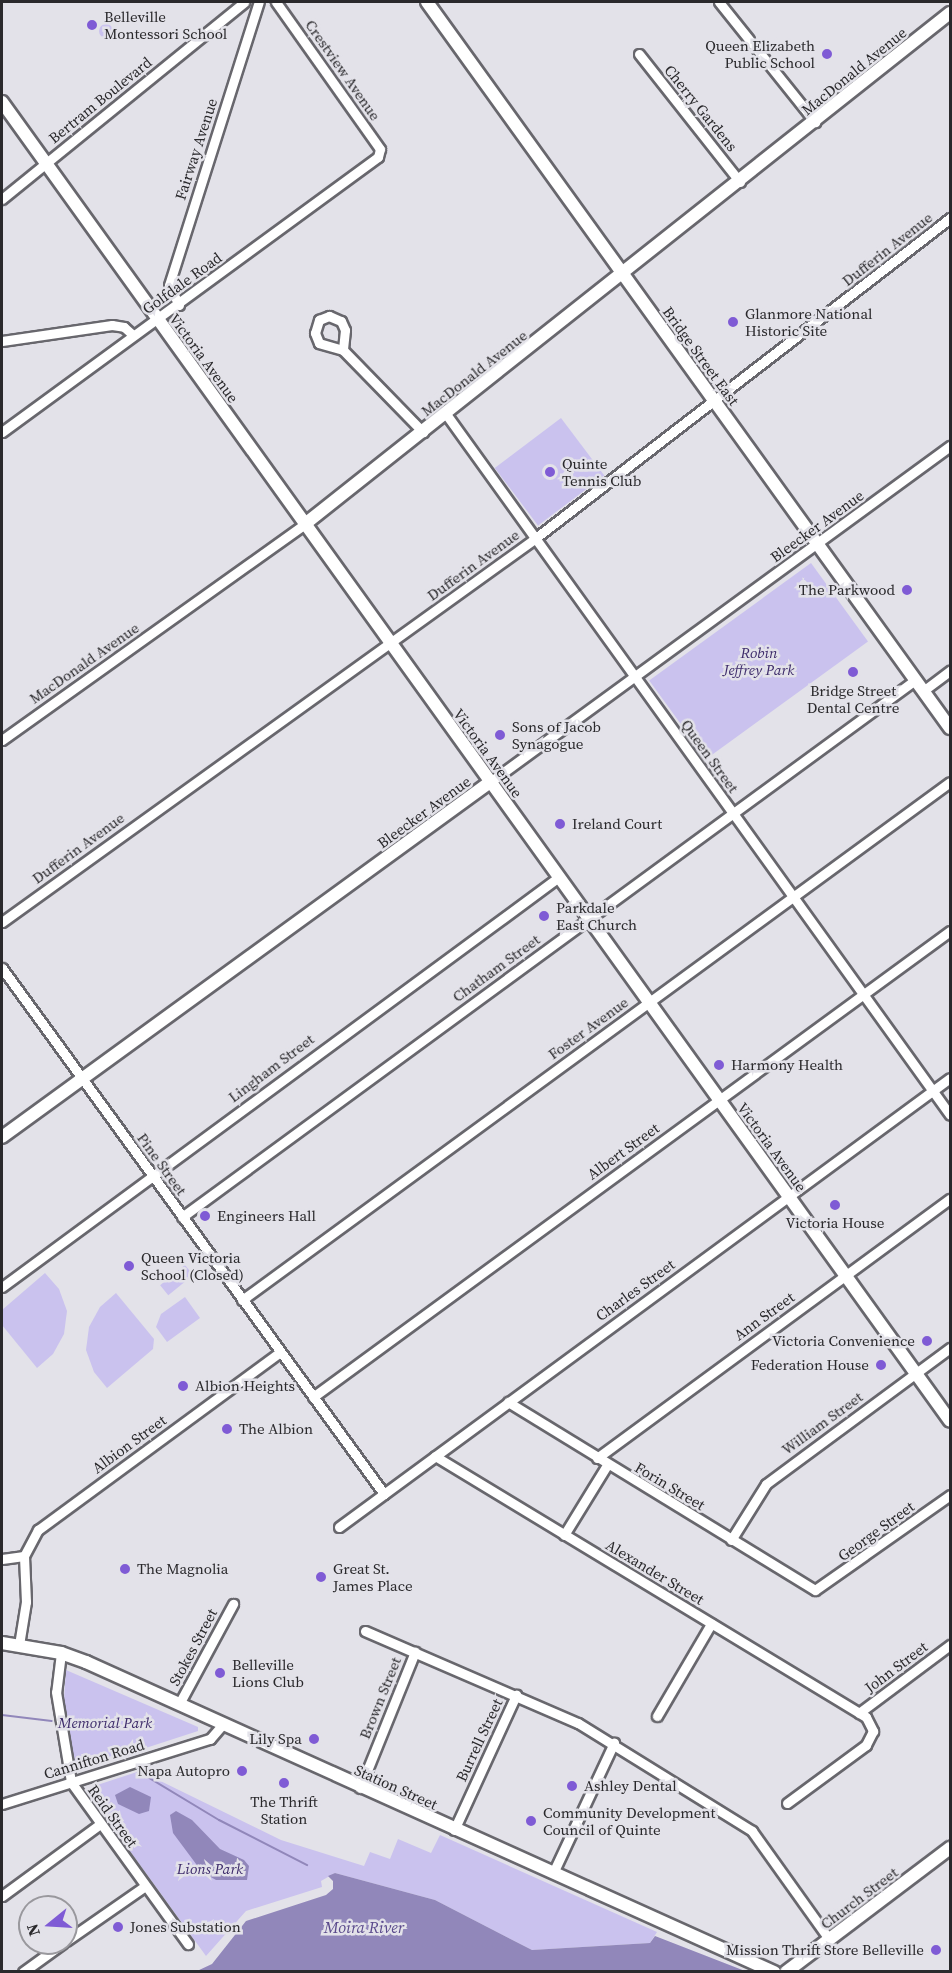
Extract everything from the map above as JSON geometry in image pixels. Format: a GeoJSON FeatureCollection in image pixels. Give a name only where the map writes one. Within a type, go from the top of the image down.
{"type":"FeatureCollection","features":[{"type":"Feature","properties":{"kind":"street","name":"Bertram Boulevard"},"geometry":{"type":"LineString","coordinates":[[2,199],[244,2]]}},
{"type":"Feature","properties":{"kind":"street","name":"Fairway Avenue"},"geometry":{"type":"LineString","coordinates":[[179,305],[169,285],[259,2]]}},
{"type":"Feature","properties":{"kind":"street","name":"Crestview Avenue"},"geometry":{"type":"LineString","coordinates":[[276,2],[380,149],[378,157]]}},
{"type":"Feature","properties":{"kind":"street","name":"Bridge Street East"},"geometry":{"type":"LineString","coordinates":[[427,2],[951,728]]}},
{"type":"Feature","properties":{"kind":"street"},"geometry":{"type":"LineString","coordinates":[[719,2],[815,122]]}},
{"type":"Feature","properties":{"kind":"street","name":"MacDonald Avenue"},"geometry":{"type":"LineString","coordinates":[[2,740],[305,524],[624,275],[951,13]]}},
{"type":"Feature","properties":{"kind":"street","name":"Cherry Gardens"},"geometry":{"type":"LineString","coordinates":[[639,54],[740,182]]}},
{"type":"Feature","properties":{"kind":"street","name":"Victoria Avenue"},"geometry":{"type":"LineString","coordinates":[[2,102],[951,1421]]}},
{"type":"Feature","properties":{"kind":"street","name":"Golfdale Road"},"geometry":{"type":"LineString","coordinates":[[2,432],[133,335],[179,305],[378,157]]}},
{"type":"Feature","properties":{"kind":"street","name":"Dufferin Avenue"},"geometry":{"type":"LineString","coordinates":[[2,922],[533,540],[951,218]]}},
{"type":"Feature","properties":{"kind":"street"},"geometry":{"type":"LineString","coordinates":[[2,341],[112,325],[124,327],[133,335]]}},
{"type":"Feature","properties":{"kind":"street"},"geometry":{"type":"LineString","coordinates":[[343,350],[423,432]]}},
{"type":"Feature","properties":{"kind":"street","name":"Queen Street"},"geometry":{"type":"LineString","coordinates":[[446,414],[533,540],[951,1115]]}},
{"type":"Feature","properties":{"kind":"street","name":"Bleecker Avenue"},"geometry":{"type":"LineString","coordinates":[[2,1137],[951,446]]}},
{"type":"Feature","properties":{"kind":"street"},"geometry":{"type":"LineString","coordinates":[[923,691],[951,671]]}},
{"type":"Feature","properties":{"kind":"street","name":"Chatham Street"},"geometry":{"type":"LineString","coordinates":[[182,1217],[915,680]]}},
{"type":"Feature","properties":{"kind":"street","name":"Foster Avenue"},"geometry":{"type":"LineString","coordinates":[[242,1299],[951,782]]}},
{"type":"Feature","properties":{"kind":"street","name":"Lingham Street"},"geometry":{"type":"LineString","coordinates":[[2,1287],[559,877]]}},
{"type":"Feature","properties":{"kind":"street","name":"Albert Street"},"geometry":{"type":"LineString","coordinates":[[313,1397],[951,931]]}},
{"type":"Feature","properties":{"kind":"street","name":"Pine Street"},"geometry":{"type":"LineString","coordinates":[[2,968],[384,1494]]}},
{"type":"Feature","properties":{"kind":"street","name":"Charles Street"},"geometry":{"type":"LineString","coordinates":[[339,1527],[951,1078]]}},
{"type":"Feature","properties":{"kind":"street","name":"Ann Street"},"geometry":{"type":"LineString","coordinates":[[597,1458],[951,1199]]}},
{"type":"Feature","properties":{"kind":"street","name":"William Street"},"geometry":{"type":"LineString","coordinates":[[731,1540],[766,1484],[951,1348]]}},
{"type":"Feature","properties":{"kind":"street","name":"Albion Street"},"geometry":{"type":"LineString","coordinates":[[24,1556],[38,1530],[280,1352]]}},
{"type":"Feature","properties":{"kind":"street","name":"Forin Street"},"geometry":{"type":"LineString","coordinates":[[508,1402],[731,1540],[819,1590]]}},
{"type":"Feature","properties":{"kind":"street","name":"Alexander Street"},"geometry":{"type":"LineString","coordinates":[[435,1456],[859,1713]]}},
{"type":"Feature","properties":{"kind":"street"},"geometry":{"type":"LineString","coordinates":[[564,1535],[607,1464]]}},
{"type":"Feature","properties":{"kind":"street","name":"George Street"},"geometry":{"type":"LineString","coordinates":[[819,1590],[951,1495]]}},
{"type":"Feature","properties":{"kind":"street"},"geometry":{"type":"LineString","coordinates":[[2,1559],[24,1556],[26,1602],[19,1645]]}},
{"type":"Feature","properties":{"kind":"street","name":"Stokes Street"},"geometry":{"type":"LineString","coordinates":[[179,1704],[233,1604]]}},
{"type":"Feature","properties":{"kind":"street"},"geometry":{"type":"LineString","coordinates":[[657,1716],[711,1624]]}},
{"type":"Feature","properties":{"kind":"street"},"geometry":{"type":"LineString","coordinates":[[365,1631],[516,1695],[614,1743],[752,1831],[829,1939]]}},
{"type":"Feature","properties":{"kind":"street","name":"Station Street"},"geometry":{"type":"LineString","coordinates":[[2,1642],[61,1653],[774,1971]]}},
{"type":"Feature","properties":{"kind":"street","name":"John Street"},"geometry":{"type":"LineString","coordinates":[[859,1713],[951,1645]]}},
{"type":"Feature","properties":{"kind":"street","name":"Brown Street"},"geometry":{"type":"LineString","coordinates":[[360,1788],[415,1652]]}},
{"type":"Feature","properties":{"kind":"street","name":"Reid Street"},"geometry":{"type":"LineString","coordinates":[[61,1653],[56,1692],[71,1782],[188,1944]]}},
{"type":"Feature","properties":{"kind":"street","name":"Burrell Street"},"geometry":{"type":"LineString","coordinates":[[454,1830],[516,1695]]}},
{"type":"Feature","properties":{"kind":"street"},"geometry":{"type":"LineString","coordinates":[[787,1803],[866,1745],[873,1731],[859,1713]]}},
{"type":"Feature","properties":{"kind":"street","name":"Cannifton Road"},"geometry":{"type":"LineString","coordinates":[[2,1804],[210,1739],[224,1724]]}},
{"type":"Feature","properties":{"kind":"street"},"geometry":{"type":"LineString","coordinates":[[553,1873],[614,1743]]}},
{"type":"Feature","properties":{"kind":"street"},"geometry":{"type":"LineString","coordinates":[[2,1896],[100,1824]]}},
{"type":"Feature","properties":{"kind":"street","name":"Church Street"},"geometry":{"type":"LineString","coordinates":[[786,1971],[951,1848]]}},
{"type":"Feature","properties":{"kind":"street"},"geometry":{"type":"LineString","coordinates":[[78,1933],[145,1886]]}},
{"type":"Feature","properties":{"kind":"street"},"geometry":{"type":"LineString","coordinates":[[23,1971],[46,1955]]}},
{"type":"Feature","properties":{"kind":"green space"},"geometry":{"type":"Polygon","coordinates":[[[106,24],[111,26],[113,31],[111,36],[106,38],[101,36],[99,31],[101,26],[106,24]]]}},
{"type":"Feature","properties":{"kind":"green space","name":"Quinte Tennis Club"},"geometry":{"type":"Polygon","coordinates":[[[561,418],[604,476],[538,525],[495,468],[561,418]]]}},
{"type":"Feature","properties":{"kind":"green space","name":"Robin Jeffrey Park"},"geometry":{"type":"Polygon","coordinates":[[[811,563],[868,641],[706,759],[649,681],[811,563]]]}},
{"type":"Feature","properties":{"kind":"green space"},"geometry":{"type":"Polygon","coordinates":[[[185,1265],[193,1275],[168,1295],[160,1285],[185,1265]]]}},
{"type":"Feature","properties":{"kind":"green space"},"geometry":{"type":"Polygon","coordinates":[[[45,1273],[59,1289],[67,1311],[64,1334],[53,1354],[37,1368],[2,1325],[2,1310],[45,1273]]]}},
{"type":"Feature","properties":{"kind":"green space"},"geometry":{"type":"Polygon","coordinates":[[[116,1293],[154,1339],[153,1349],[107,1388],[94,1372],[86,1350],[89,1327],[100,1307],[116,1293]]]}},
{"type":"Feature","properties":{"kind":"green space"},"geometry":{"type":"Polygon","coordinates":[[[185,1297],[200,1318],[167,1342],[156,1327],[161,1314],[185,1297]]]}},
{"type":"Feature","properties":{"kind":"green space","name":"Memorial Park"},"geometry":{"type":"Polygon","coordinates":[[[66,1670],[198,1727],[198,1731],[75,1771],[64,1699],[66,1670]]]}},
{"type":"Feature","properties":{"kind":"green space","name":"Lions Park"},"geometry":{"type":"Polygon","coordinates":[[[140,1771],[281,1840],[364,1866],[370,1852],[390,1859],[398,1839],[431,1853],[440,1835],[657,1932],[650,1943],[532,1950],[435,1900],[335,1873],[321,1881],[322,1887],[246,1911],[206,1956],[85,1789],[140,1771]]]}},
{"type":"Feature","properties":{"kind":"water"},"geometry":{"type":"Polygon","coordinates":[[[130,1787],[151,1797],[149,1811],[139,1814],[118,1804],[115,1795],[130,1787]]]}},
{"type":"Feature","properties":{"kind":"water"},"geometry":{"type":"Polygon","coordinates":[[[176,1811],[192,1820],[220,1849],[244,1860],[249,1866],[247,1880],[216,1880],[202,1872],[173,1833],[170,1815],[176,1811]]]}},
{"type":"Feature","properties":{"kind":"water","name":"Moira River"},"geometry":{"type":"Polygon","coordinates":[[[335,1873],[435,1900],[532,1950],[650,1943],[655,1936],[745,1971],[197,1971],[212,1964],[246,1921],[326,1895],[333,1889],[333,1881],[328,1876],[335,1873]]]}},
{"type":"Feature","properties":{"kind":"waterway"},"geometry":{"type":"LineString","coordinates":[[2,1715],[52,1721]]}},
{"type":"Feature","properties":{"kind":"waterway"},"geometry":{"type":"LineString","coordinates":[[141,1773],[219,1820],[307,1865]]}},
{"type":"Feature","properties":{"kind":"place","name":"Belleville Montessori School"},"geometry":{"type":"Point","coordinates":[92,25]}},
{"type":"Feature","properties":{"kind":"place","name":"Queen Elizabeth Public School"},"geometry":{"type":"Point","coordinates":[827,54]}},
{"type":"Feature","properties":{"kind":"place","name":"Glanmore National Historic Site"},"geometry":{"type":"Point","coordinates":[733,322]}},
{"type":"Feature","properties":{"kind":"place","name":"Quinte Tennis Club"},"geometry":{"type":"Point","coordinates":[550,472]}},
{"type":"Feature","properties":{"kind":"place","name":"The Parkwood"},"geometry":{"type":"Point","coordinates":[907,590]}},
{"type":"Feature","properties":{"kind":"place","name":"Bridge Street Dental Centre"},"geometry":{"type":"Point","coordinates":[853,672]}},
{"type":"Feature","properties":{"kind":"place","name":"Sons of Jacob Synagogue"},"geometry":{"type":"Point","coordinates":[500,735]}},
{"type":"Feature","properties":{"kind":"place","name":"Ireland Court"},"geometry":{"type":"Point","coordinates":[560,824]}},
{"type":"Feature","properties":{"kind":"place","name":"Parkdale East Church"},"geometry":{"type":"Point","coordinates":[544,916]}},
{"type":"Feature","properties":{"kind":"place","name":"Harmony Health"},"geometry":{"type":"Point","coordinates":[719,1065]}},
{"type":"Feature","properties":{"kind":"place","name":"Victoria House"},"geometry":{"type":"Point","coordinates":[835,1205]}},
{"type":"Feature","properties":{"kind":"place","name":"Engineers Hall"},"geometry":{"type":"Point","coordinates":[205,1216]}},
{"type":"Feature","properties":{"kind":"place","name":"Queen Victoria School (Closed)"},"geometry":{"type":"Point","coordinates":[129,1266]}},
{"type":"Feature","properties":{"kind":"place","name":"Victoria Convenience"},"geometry":{"type":"Point","coordinates":[927,1341]}},
{"type":"Feature","properties":{"kind":"place","name":"Federation House"},"geometry":{"type":"Point","coordinates":[881,1365]}},
{"type":"Feature","properties":{"kind":"place","name":"Albion Heights"},"geometry":{"type":"Point","coordinates":[183,1386]}},
{"type":"Feature","properties":{"kind":"place","name":"The Albion"},"geometry":{"type":"Point","coordinates":[227,1429]}},
{"type":"Feature","properties":{"kind":"place","name":"The Magnolia"},"geometry":{"type":"Point","coordinates":[125,1569]}},
{"type":"Feature","properties":{"kind":"place","name":"Great St. James Place"},"geometry":{"type":"Point","coordinates":[321,1577]}},
{"type":"Feature","properties":{"kind":"place","name":"Belleville Lions Club"},"geometry":{"type":"Point","coordinates":[220,1673]}},
{"type":"Feature","properties":{"kind":"place","name":"Lily Spa"},"geometry":{"type":"Point","coordinates":[314,1739]}},
{"type":"Feature","properties":{"kind":"place","name":"Napa Autopro"},"geometry":{"type":"Point","coordinates":[242,1771]}},
{"type":"Feature","properties":{"kind":"place","name":"The Thrift Station"},"geometry":{"type":"Point","coordinates":[284,1783]}},
{"type":"Feature","properties":{"kind":"place","name":"Ashley Dental"},"geometry":{"type":"Point","coordinates":[572,1786]}},
{"type":"Feature","properties":{"kind":"place","name":"Community Development Council of Quinte"},"geometry":{"type":"Point","coordinates":[531,1821]}},
{"type":"Feature","properties":{"kind":"place","name":"Jones Substation"},"geometry":{"type":"Point","coordinates":[118,1927]}},
{"type":"Feature","properties":{"kind":"place","name":"Mission Thrift Store Belleville"},"geometry":{"type":"Point","coordinates":[936,1950]}}]}
